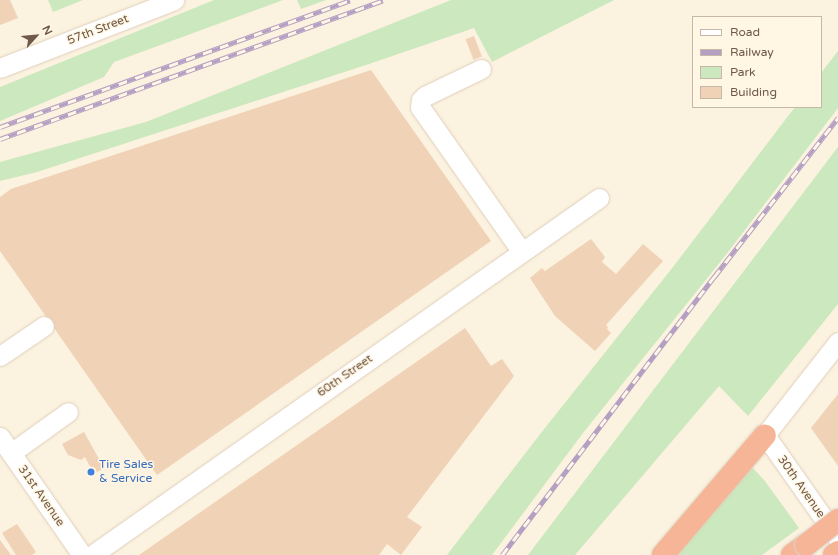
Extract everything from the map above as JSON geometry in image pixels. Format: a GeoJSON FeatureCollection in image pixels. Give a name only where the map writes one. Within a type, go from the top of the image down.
{"type":"FeatureCollection","features":[{"type":"Feature","properties":{"kind":"highway"},"geometry":{"type":"LineString","coordinates":[[663,555],[765,435]]}},
{"type":"Feature","properties":{"kind":"highway"},"geometry":{"type":"LineString","coordinates":[[799,550],[838,520]]}},
{"type":"Feature","properties":{"kind":"highway"},"geometry":{"type":"LineString","coordinates":[[834,555],[838,552]]}},
{"type":"Feature","properties":{"kind":"street","name":"57th Street"},"geometry":{"type":"LineString","coordinates":[[0,68],[174,0]]}},
{"type":"Feature","properties":{"kind":"street"},"geometry":{"type":"LineString","coordinates":[[481,69],[425,96],[421,100],[420,107],[522,252]]}},
{"type":"Feature","properties":{"kind":"street","name":"60th Street"},"geometry":{"type":"LineString","coordinates":[[92,555],[599,198]]}},
{"type":"Feature","properties":{"kind":"street"},"geometry":{"type":"LineString","coordinates":[[0,356],[44,326]]}},
{"type":"Feature","properties":{"kind":"street"},"geometry":{"type":"LineString","coordinates":[[765,435],[838,342]]}},
{"type":"Feature","properties":{"kind":"street"},"geometry":{"type":"LineString","coordinates":[[11,453],[68,412]]}},
{"type":"Feature","properties":{"kind":"street","name":"30th Avenue"},"geometry":{"type":"LineString","coordinates":[[765,435],[838,539]]}},
{"type":"Feature","properties":{"kind":"street","name":"31st Avenue"},"geometry":{"type":"LineString","coordinates":[[0,437],[82,555]]}},
{"type":"Feature","properties":{"kind":"green space"},"geometry":{"type":"Polygon","coordinates":[[[48,0],[83,0],[53,12],[48,0]]]}},
{"type":"Feature","properties":{"kind":"green space"},"geometry":{"type":"Polygon","coordinates":[[[214,0],[283,0],[114,62],[104,77],[0,121],[0,87],[214,0]]]}},
{"type":"Feature","properties":{"kind":"green space"},"geometry":{"type":"Polygon","coordinates":[[[297,0],[326,0],[301,9],[297,0]]]}},
{"type":"Feature","properties":{"kind":"green space"},"geometry":{"type":"Polygon","coordinates":[[[451,0],[614,0],[492,62],[474,28],[369,64],[37,172],[0,181],[0,162],[146,122],[451,0]]]}},
{"type":"Feature","properties":{"kind":"green space"},"geometry":{"type":"Polygon","coordinates":[[[838,51],[838,108],[725,256],[583,433],[492,555],[447,555],[541,433],[673,267],[794,108],[822,108],[822,72],[838,51]]]}},
{"type":"Feature","properties":{"kind":"green space"},"geometry":{"type":"Polygon","coordinates":[[[838,147],[838,304],[748,416],[719,386],[575,555],[528,555],[838,147]]]}},
{"type":"Feature","properties":{"kind":"green space"},"geometry":{"type":"Polygon","coordinates":[[[751,466],[764,480],[799,528],[762,555],[678,555],[739,474],[751,466]]]}},
{"type":"Feature","properties":{"kind":"building"},"geometry":{"type":"Polygon","coordinates":[[[0,0],[10,0],[18,18],[0,25],[0,0]]]}},
{"type":"Feature","properties":{"kind":"building"},"geometry":{"type":"Polygon","coordinates":[[[474,36],[482,57],[473,60],[466,39],[474,36]]]}},
{"type":"Feature","properties":{"kind":"building"},"geometry":{"type":"Polygon","coordinates":[[[371,70],[491,241],[157,475],[0,251],[0,197],[11,189],[371,70]]]}},
{"type":"Feature","properties":{"kind":"building"},"geometry":{"type":"Polygon","coordinates":[[[591,239],[605,257],[602,262],[616,274],[643,244],[663,261],[606,325],[608,327],[607,329],[611,333],[595,351],[555,316],[530,278],[542,268],[545,271],[591,239]]]}},
{"type":"Feature","properties":{"kind":"building"},"geometry":{"type":"Polygon","coordinates":[[[465,328],[491,366],[502,359],[514,376],[407,517],[422,527],[401,555],[387,544],[379,555],[139,555],[465,328]]]}},
{"type":"Feature","properties":{"kind":"building"},"geometry":{"type":"Polygon","coordinates":[[[838,394],[838,466],[811,428],[838,394]]]}},
{"type":"Feature","properties":{"kind":"building"},"geometry":{"type":"Polygon","coordinates":[[[84,432],[104,468],[94,474],[85,457],[81,460],[68,455],[62,444],[84,432]]]}},
{"type":"Feature","properties":{"kind":"building"},"geometry":{"type":"Polygon","coordinates":[[[17,524],[36,552],[32,555],[16,555],[2,533],[17,524]]]}},
{"type":"Feature","properties":{"kind":"building"},"geometry":{"type":"Polygon","coordinates":[[[0,540],[11,555],[0,555],[0,540]]]}},
{"type":"Feature","properties":{"kind":"railway"},"geometry":{"type":"LineString","coordinates":[[0,127],[350,0]]}},
{"type":"Feature","properties":{"kind":"railway"},"geometry":{"type":"LineString","coordinates":[[0,139],[383,0]]}},
{"type":"Feature","properties":{"kind":"railway"},"geometry":{"type":"LineString","coordinates":[[502,555],[714,277],[838,118]]}},
{"type":"Feature","properties":{"kind":"place","name":"Tire Sales & Service"},"geometry":{"type":"Point","coordinates":[91,472]}}]}
